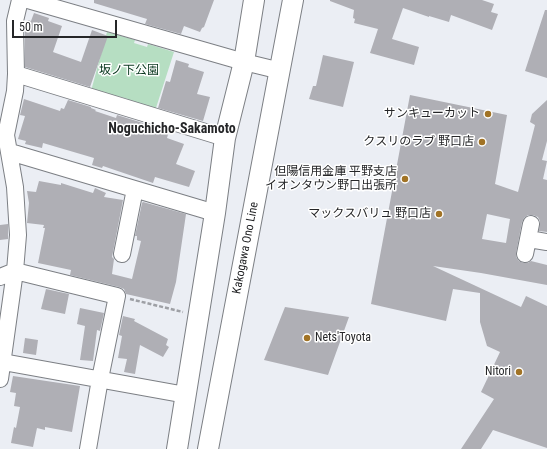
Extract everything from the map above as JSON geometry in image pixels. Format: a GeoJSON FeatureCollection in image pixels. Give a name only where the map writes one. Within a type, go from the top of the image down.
{"type":"FeatureCollection","features":[{"type":"Feature","properties":{"kind":"main road"},"geometry":{"type":"LineString","coordinates":[[177,449],[215,213],[225,138],[244,62],[254,0]]}},
{"type":"Feature","properties":{"kind":"main road","name":"Kakogawa Ono Line"},"geometry":{"type":"LineString","coordinates":[[208,449],[281,71],[293,0]]}},
{"type":"Feature","properties":{"kind":"street"},"geometry":{"type":"LineString","coordinates":[[0,379],[15,271],[18,235],[15,187],[10,152],[3,134],[15,91],[15,21],[20,0]]}},
{"type":"Feature","properties":{"kind":"street"},"geometry":{"type":"LineString","coordinates":[[28,0],[56,4],[244,62],[281,71]]}},
{"type":"Feature","properties":{"kind":"street"},"geometry":{"type":"LineString","coordinates":[[16,74],[225,138]]}},
{"type":"Feature","properties":{"kind":"street"},"geometry":{"type":"LineString","coordinates":[[10,152],[215,213]]}},
{"type":"Feature","properties":{"kind":"street"},"geometry":{"type":"LineString","coordinates":[[122,254],[135,189]]}},
{"type":"Feature","properties":{"kind":"street"},"geometry":{"type":"LineString","coordinates":[[525,254],[530,231],[547,242]]}},
{"type":"Feature","properties":{"kind":"street"},"geometry":{"type":"LineString","coordinates":[[0,276],[15,271],[117,296],[100,379],[88,449]]}},
{"type":"Feature","properties":{"kind":"street"},"geometry":{"type":"LineString","coordinates":[[3,362],[186,395]]}},
{"type":"Feature","properties":{"kind":"path"},"geometry":{"type":"LineString","coordinates":[[117,296],[199,316]]}},
{"type":"Feature","properties":{"kind":"green space","name":"坂ノ下公園"},"geometry":{"type":"Polygon","coordinates":[[[107,32],[135,40],[134,43],[147,47],[148,44],[174,52],[155,111],[127,102],[128,99],[117,96],[115,99],[91,91],[107,32]]]}},
{"type":"Feature","properties":{"kind":"building"},"geometry":{"type":"Polygon","coordinates":[[[94,0],[214,0],[204,27],[200,32],[184,26],[181,34],[145,24],[147,19],[94,3],[94,0]]]}},
{"type":"Feature","properties":{"kind":"building"},"geometry":{"type":"Polygon","coordinates":[[[330,0],[482,0],[494,4],[491,12],[498,14],[492,30],[451,15],[449,22],[403,8],[392,39],[419,47],[414,65],[370,53],[378,29],[354,23],[354,10],[330,0]]]}},
{"type":"Feature","properties":{"kind":"building"},"geometry":{"type":"Polygon","coordinates":[[[545,10],[547,10],[547,78],[525,71],[545,10]]]}},
{"type":"Feature","properties":{"kind":"building"},"geometry":{"type":"Polygon","coordinates":[[[34,13],[49,18],[48,21],[62,26],[53,52],[81,62],[92,30],[108,36],[90,87],[25,67],[25,29],[28,20],[31,21],[34,13]]]}},
{"type":"Feature","properties":{"kind":"building"},"geometry":{"type":"Polygon","coordinates":[[[323,55],[354,62],[343,107],[309,99],[313,86],[316,86],[323,55]]]}},
{"type":"Feature","properties":{"kind":"building"},"geometry":{"type":"Polygon","coordinates":[[[176,60],[189,64],[188,67],[204,72],[197,94],[210,97],[203,121],[158,108],[166,81],[170,82],[176,60]]]}},
{"type":"Feature","properties":{"kind":"building"},"geometry":{"type":"Polygon","coordinates":[[[410,95],[507,115],[495,184],[518,192],[535,125],[530,122],[532,114],[547,100],[547,141],[542,160],[547,161],[543,179],[547,180],[547,232],[539,231],[540,221],[538,217],[528,215],[524,218],[516,257],[523,263],[528,263],[531,261],[547,265],[547,285],[433,266],[521,307],[526,296],[547,306],[547,448],[493,430],[481,449],[461,449],[494,399],[481,392],[500,352],[487,346],[480,322],[480,293],[453,289],[446,321],[371,304],[410,95]],[[487,214],[482,239],[506,243],[510,219],[487,214]]]}},
{"type":"Feature","properties":{"kind":"building"},"geometry":{"type":"Polygon","coordinates":[[[24,99],[60,111],[61,108],[64,109],[68,100],[91,107],[96,110],[95,111],[116,118],[117,115],[169,131],[167,138],[184,144],[176,164],[195,171],[189,187],[155,177],[153,183],[103,166],[102,168],[92,165],[94,158],[43,143],[42,148],[25,144],[26,141],[18,139],[25,116],[20,115],[24,99]]]}},
{"type":"Feature","properties":{"kind":"building"},"geometry":{"type":"Polygon","coordinates":[[[39,181],[61,185],[61,183],[93,193],[95,188],[106,193],[104,197],[123,200],[112,257],[114,259],[112,274],[132,279],[141,241],[137,240],[137,236],[135,236],[142,203],[143,202],[186,214],[176,282],[170,304],[126,294],[124,289],[119,287],[70,275],[71,270],[38,263],[45,228],[43,228],[44,225],[27,223],[29,203],[27,191],[36,192],[39,181]]]}},
{"type":"Feature","properties":{"kind":"building"},"geometry":{"type":"Polygon","coordinates":[[[8,224],[8,239],[0,240],[0,225],[8,224]]]}},
{"type":"Feature","properties":{"kind":"building"},"geometry":{"type":"Polygon","coordinates":[[[46,289],[69,294],[65,314],[41,309],[46,289]]]}},
{"type":"Feature","properties":{"kind":"building","name":"Nets'Toyota"},"geometry":{"type":"Polygon","coordinates":[[[285,307],[349,317],[328,375],[264,360],[285,307]]]}},
{"type":"Feature","properties":{"kind":"building"},"geometry":{"type":"Polygon","coordinates":[[[80,308],[104,313],[100,331],[97,330],[93,361],[80,360],[85,326],[77,324],[80,308]]]}},
{"type":"Feature","properties":{"kind":"building"},"geometry":{"type":"Polygon","coordinates":[[[123,316],[135,319],[134,321],[168,339],[166,345],[169,347],[163,357],[140,345],[135,374],[124,372],[127,359],[118,358],[122,336],[119,335],[123,316]]]}},
{"type":"Feature","properties":{"kind":"building"},"geometry":{"type":"Polygon","coordinates":[[[25,338],[38,340],[36,355],[23,353],[25,338]]]}},
{"type":"Feature","properties":{"kind":"building"},"geometry":{"type":"Polygon","coordinates":[[[13,376],[80,386],[72,432],[45,427],[45,430],[37,428],[33,447],[11,443],[14,427],[16,428],[20,407],[14,406],[16,393],[10,392],[13,376]]]}},
{"type":"Feature","properties":{"kind":"place","name":"サンキューカット"},"geometry":{"type":"Point","coordinates":[488,114]}},
{"type":"Feature","properties":{"kind":"place","name":"クスリのラブ 野口店"},"geometry":{"type":"Point","coordinates":[482,142]}},
{"type":"Feature","properties":{"kind":"place","name":"但陽信用金庫 平野支店 イオンタウン野口出張所"},"geometry":{"type":"Point","coordinates":[405,179]}},
{"type":"Feature","properties":{"kind":"place","name":"マックスバリュ 野口店"},"geometry":{"type":"Point","coordinates":[439,214]}},
{"type":"Feature","properties":{"kind":"place","name":"Nets'Toyota"},"geometry":{"type":"Point","coordinates":[307,338]}},
{"type":"Feature","properties":{"kind":"place","name":"Nitori"},"geometry":{"type":"Point","coordinates":[519,372]}},
{"type":"Feature","properties":{"kind":"district","name":"Noguchicho-Sakamoto"},"geometry":{"type":"Point","coordinates":[172,129]}}]}
